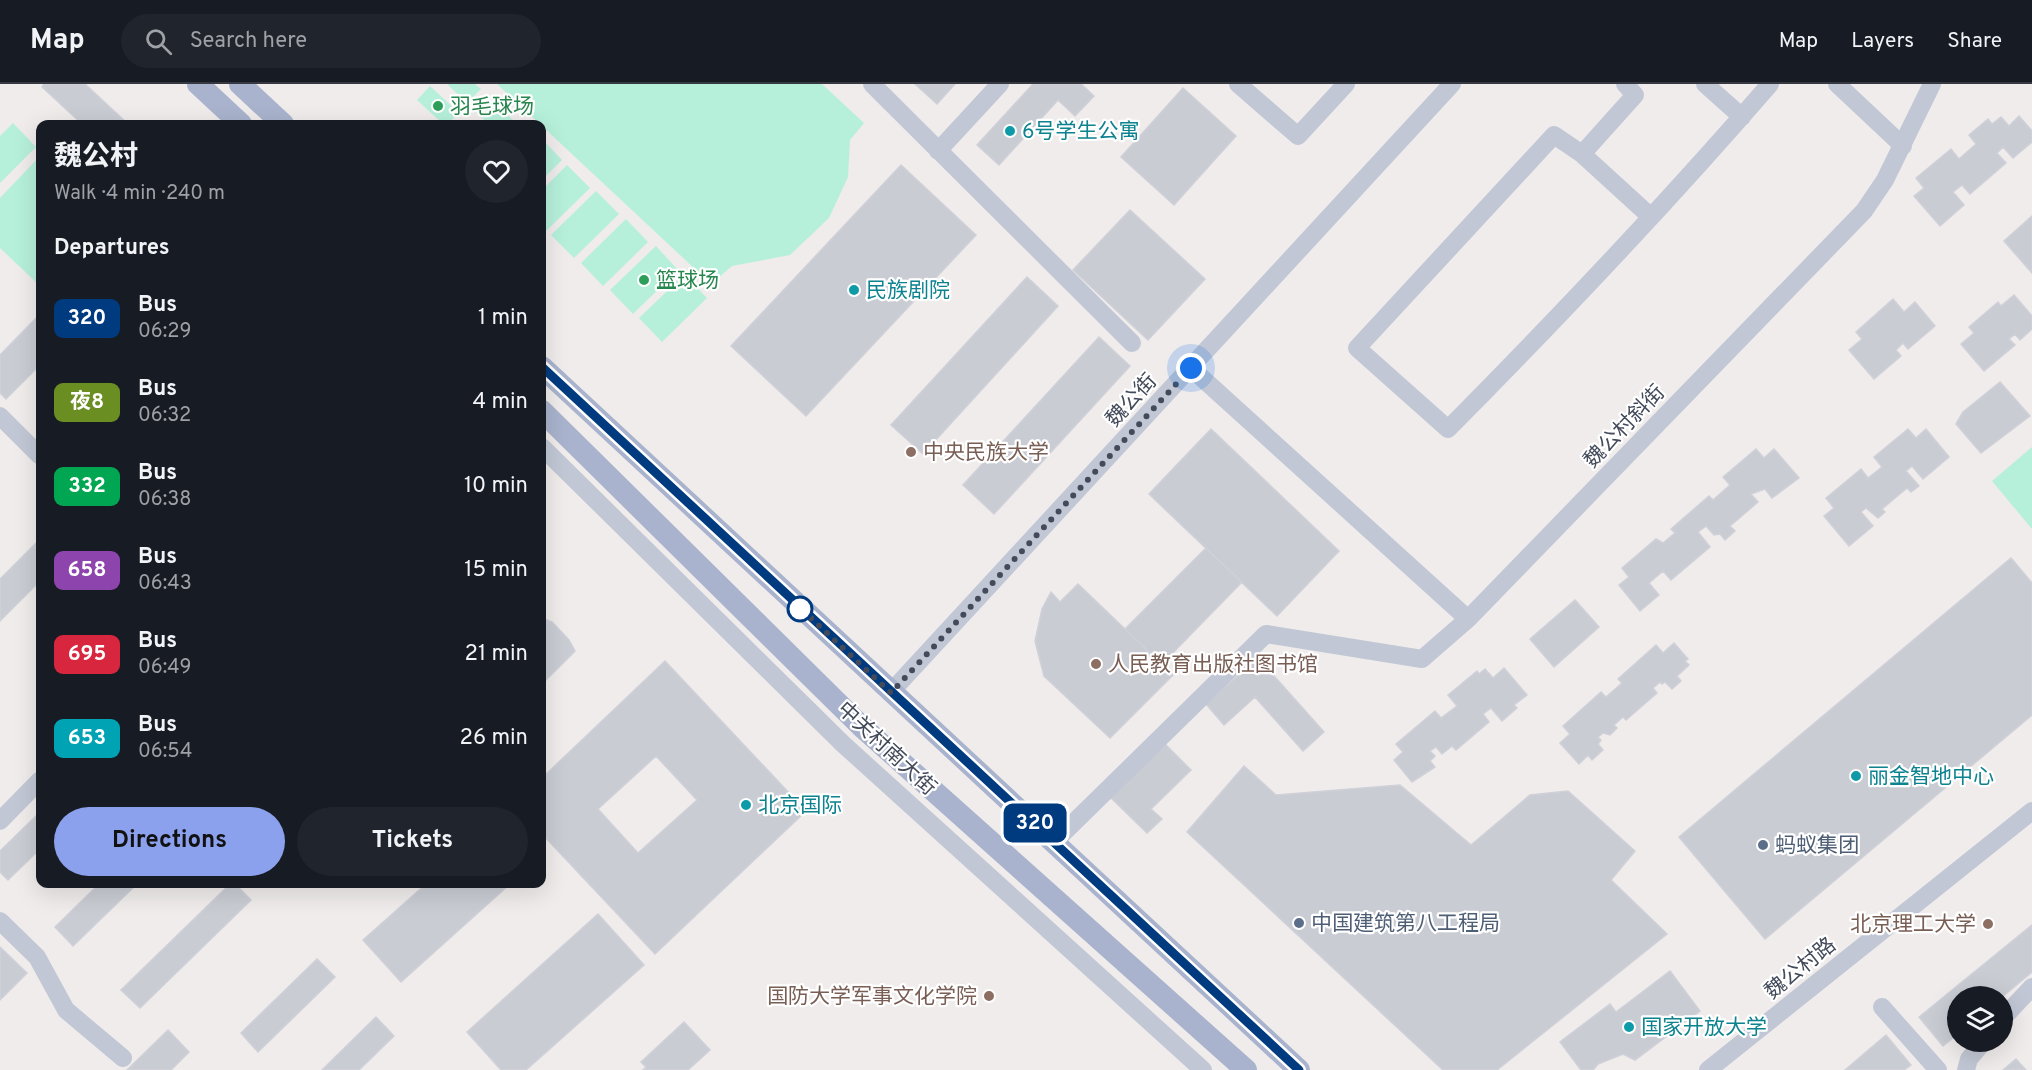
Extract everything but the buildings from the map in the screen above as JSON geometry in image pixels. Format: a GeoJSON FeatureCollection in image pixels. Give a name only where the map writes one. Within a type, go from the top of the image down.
{"type":"FeatureCollection","features":[{"type":"Feature","properties":{"kind":"main road"},"geometry":{"type":"LineString","coordinates":[[198,84],[237,120]]}},
{"type":"Feature","properties":{"kind":"main road"},"geometry":{"type":"LineString","coordinates":[[240,84],[279,120]]}},
{"type":"Feature","properties":{"kind":"main road","name":"中关村南大街"},"geometry":{"type":"LineString","coordinates":[[546,371],[1299,1070]]}},
{"type":"Feature","properties":{"kind":"main road","name":"中关村南大街"},"geometry":{"type":"LineString","coordinates":[[546,415],[861,726],[1246,1070]]}},
{"type":"Feature","properties":{"kind":"street"},"geometry":{"type":"LineString","coordinates":[[872,84],[1132,343]]}},
{"type":"Feature","properties":{"kind":"street"},"geometry":{"type":"LineString","coordinates":[[938,151],[1000,84]]}},
{"type":"Feature","properties":{"kind":"street"},"geometry":{"type":"LineString","coordinates":[[1238,84],[1298,136],[1346,84]]}},
{"type":"Feature","properties":{"kind":"street","name":"魏公街"},"geometry":{"type":"LineString","coordinates":[[891,693],[1452,84]]}},
{"type":"Feature","properties":{"kind":"street"},"geometry":{"type":"LineString","coordinates":[[1706,84],[1742,117]]}},
{"type":"Feature","properties":{"kind":"street"},"geometry":{"type":"LineString","coordinates":[[1651,217],[1582,154],[1554,135],[1357,348],[1448,429],[1534,343],[1651,217],[1770,84]]}},
{"type":"Feature","properties":{"kind":"street"},"geometry":{"type":"LineString","coordinates":[[1837,84],[1903,146]]}},
{"type":"Feature","properties":{"kind":"street","name":"魏公村斜街"},"geometry":{"type":"LineString","coordinates":[[1055,841],[1266,634],[1422,659],[1468,619],[1864,211],[1885,180],[1932,84]]}},
{"type":"Feature","properties":{"kind":"street"},"geometry":{"type":"LineString","coordinates":[[1582,154],[1635,88]]}},
{"type":"Feature","properties":{"kind":"street"},"geometry":{"type":"LineString","coordinates":[[1191,368],[1468,619]]}},
{"type":"Feature","properties":{"kind":"street"},"geometry":{"type":"LineString","coordinates":[[0,416],[36,452]]}},
{"type":"Feature","properties":{"kind":"street","name":"中关村南大街"},"geometry":{"type":"LineString","coordinates":[[546,451],[843,744],[1203,1070]]}},
{"type":"Feature","properties":{"kind":"street"},"geometry":{"type":"LineString","coordinates":[[0,821],[36,784]]}},
{"type":"Feature","properties":{"kind":"street","name":"魏公村路"},"geometry":{"type":"LineString","coordinates":[[1708,1070],[2032,811]]}},
{"type":"Feature","properties":{"kind":"street"},"geometry":{"type":"LineString","coordinates":[[0,921],[37,957],[66,1010],[123,1058]]}},
{"type":"Feature","properties":{"kind":"street"},"geometry":{"type":"LineString","coordinates":[[2013,1007],[2032,987]]}},
{"type":"Feature","properties":{"kind":"street"},"geometry":{"type":"LineString","coordinates":[[1882,1007],[1938,1070]]}},
{"type":"Feature","properties":{"kind":"street"},"geometry":{"type":"LineString","coordinates":[[1966,1070],[1969,1059],[1975,1052]]}},
{"type":"Feature","properties":{"kind":"green space","name":"羽毛球场"},"geometry":{"type":"Polygon","coordinates":[[[447,84],[475,84],[481,89],[467,103],[447,84]]]}},
{"type":"Feature","properties":{"kind":"green space"},"geometry":{"type":"Polygon","coordinates":[[[497,84],[822,84],[864,123],[850,140],[848,177],[829,218],[790,255],[732,266],[711,284],[546,130],[546,120],[536,120],[497,84]]]}},
{"type":"Feature","properties":{"kind":"green space","name":"羽毛球场"},"geometry":{"type":"Polygon","coordinates":[[[430,86],[459,113],[452,120],[439,120],[417,100],[430,86]]]}},
{"type":"Feature","properties":{"kind":"green space","name":"羽毛球场"},"geometry":{"type":"Polygon","coordinates":[[[494,102],[513,120],[484,120],[480,116],[494,102]]]}},
{"type":"Feature","properties":{"kind":"green space"},"geometry":{"type":"Polygon","coordinates":[[[13,123],[36,147],[0,183],[0,136],[13,123]]]}},
{"type":"Feature","properties":{"kind":"green space"},"geometry":{"type":"Polygon","coordinates":[[[546,143],[562,160],[546,176],[546,143]]]}},
{"type":"Feature","properties":{"kind":"green space"},"geometry":{"type":"Polygon","coordinates":[[[36,160],[36,282],[0,248],[0,198],[36,160]]]}},
{"type":"Feature","properties":{"kind":"green space"},"geometry":{"type":"Polygon","coordinates":[[[567,165],[590,188],[546,231],[546,186],[567,165]]]}},
{"type":"Feature","properties":{"kind":"green space"},"geometry":{"type":"Polygon","coordinates":[[[596,191],[619,214],[574,258],[551,235],[596,191]]]}},
{"type":"Feature","properties":{"kind":"green space","name":"篮球场"},"geometry":{"type":"Polygon","coordinates":[[[626,219],[648,242],[603,286],[581,263],[626,219]]]}},
{"type":"Feature","properties":{"kind":"green space","name":"篮球场"},"geometry":{"type":"Polygon","coordinates":[[[656,246],[678,270],[633,314],[610,290],[656,246]]]}},
{"type":"Feature","properties":{"kind":"green space","name":"篮球场"},"geometry":{"type":"Polygon","coordinates":[[[684,275],[707,298],[662,342],[639,318],[684,275]]]}},
{"type":"Feature","properties":{"kind":"green space"},"geometry":{"type":"Polygon","coordinates":[[[2032,447],[2032,529],[1992,481],[2032,447]]]}},
{"type":"Feature","properties":{"kind":"bus line","name":"320"},"geometry":{"type":"LineString","coordinates":[[546,371],[1299,1070]]}},
{"type":"Feature","properties":{"kind":"place","name":"羽毛球场"},"geometry":{"type":"Point","coordinates":[438,106]}},
{"type":"Feature","properties":{"kind":"place","name":"6号学生公寓"},"geometry":{"type":"Point","coordinates":[1010,131]}},
{"type":"Feature","properties":{"kind":"place","name":"篮球场"},"geometry":{"type":"Point","coordinates":[644,280]}},
{"type":"Feature","properties":{"kind":"place","name":"民族剧院"},"geometry":{"type":"Point","coordinates":[854,290]}},
{"type":"Feature","properties":{"kind":"place","name":"中央民族大学"},"geometry":{"type":"Point","coordinates":[911,452]}},
{"type":"Feature","properties":{"kind":"place","name":"人民教育出版社图书馆"},"geometry":{"type":"Point","coordinates":[1096,664]}},
{"type":"Feature","properties":{"kind":"place","name":"丽金智地中心"},"geometry":{"type":"Point","coordinates":[1856,776]}},
{"type":"Feature","properties":{"kind":"place","name":"北京·国际"},"geometry":{"type":"Point","coordinates":[746,805]}},
{"type":"Feature","properties":{"kind":"place","name":"蚂蚁集团"},"geometry":{"type":"Point","coordinates":[1763,845]}},
{"type":"Feature","properties":{"kind":"place","name":"中国建筑第八工程局"},"geometry":{"type":"Point","coordinates":[1299,923]}},
{"type":"Feature","properties":{"kind":"place","name":"北京理工大学"},"geometry":{"type":"Point","coordinates":[1988,924]}},
{"type":"Feature","properties":{"kind":"place","name":"国防大学军事文化学院"},"geometry":{"type":"Point","coordinates":[989,996]}},
{"type":"Feature","properties":{"kind":"place","name":"国家开放大学"},"geometry":{"type":"Point","coordinates":[1629,1027]}},
{"type":"Feature","properties":{"kind":"route"},"geometry":{"type":"LineString","coordinates":[[800,609],[798,606],[891,693],[1191,368]]}}]}
